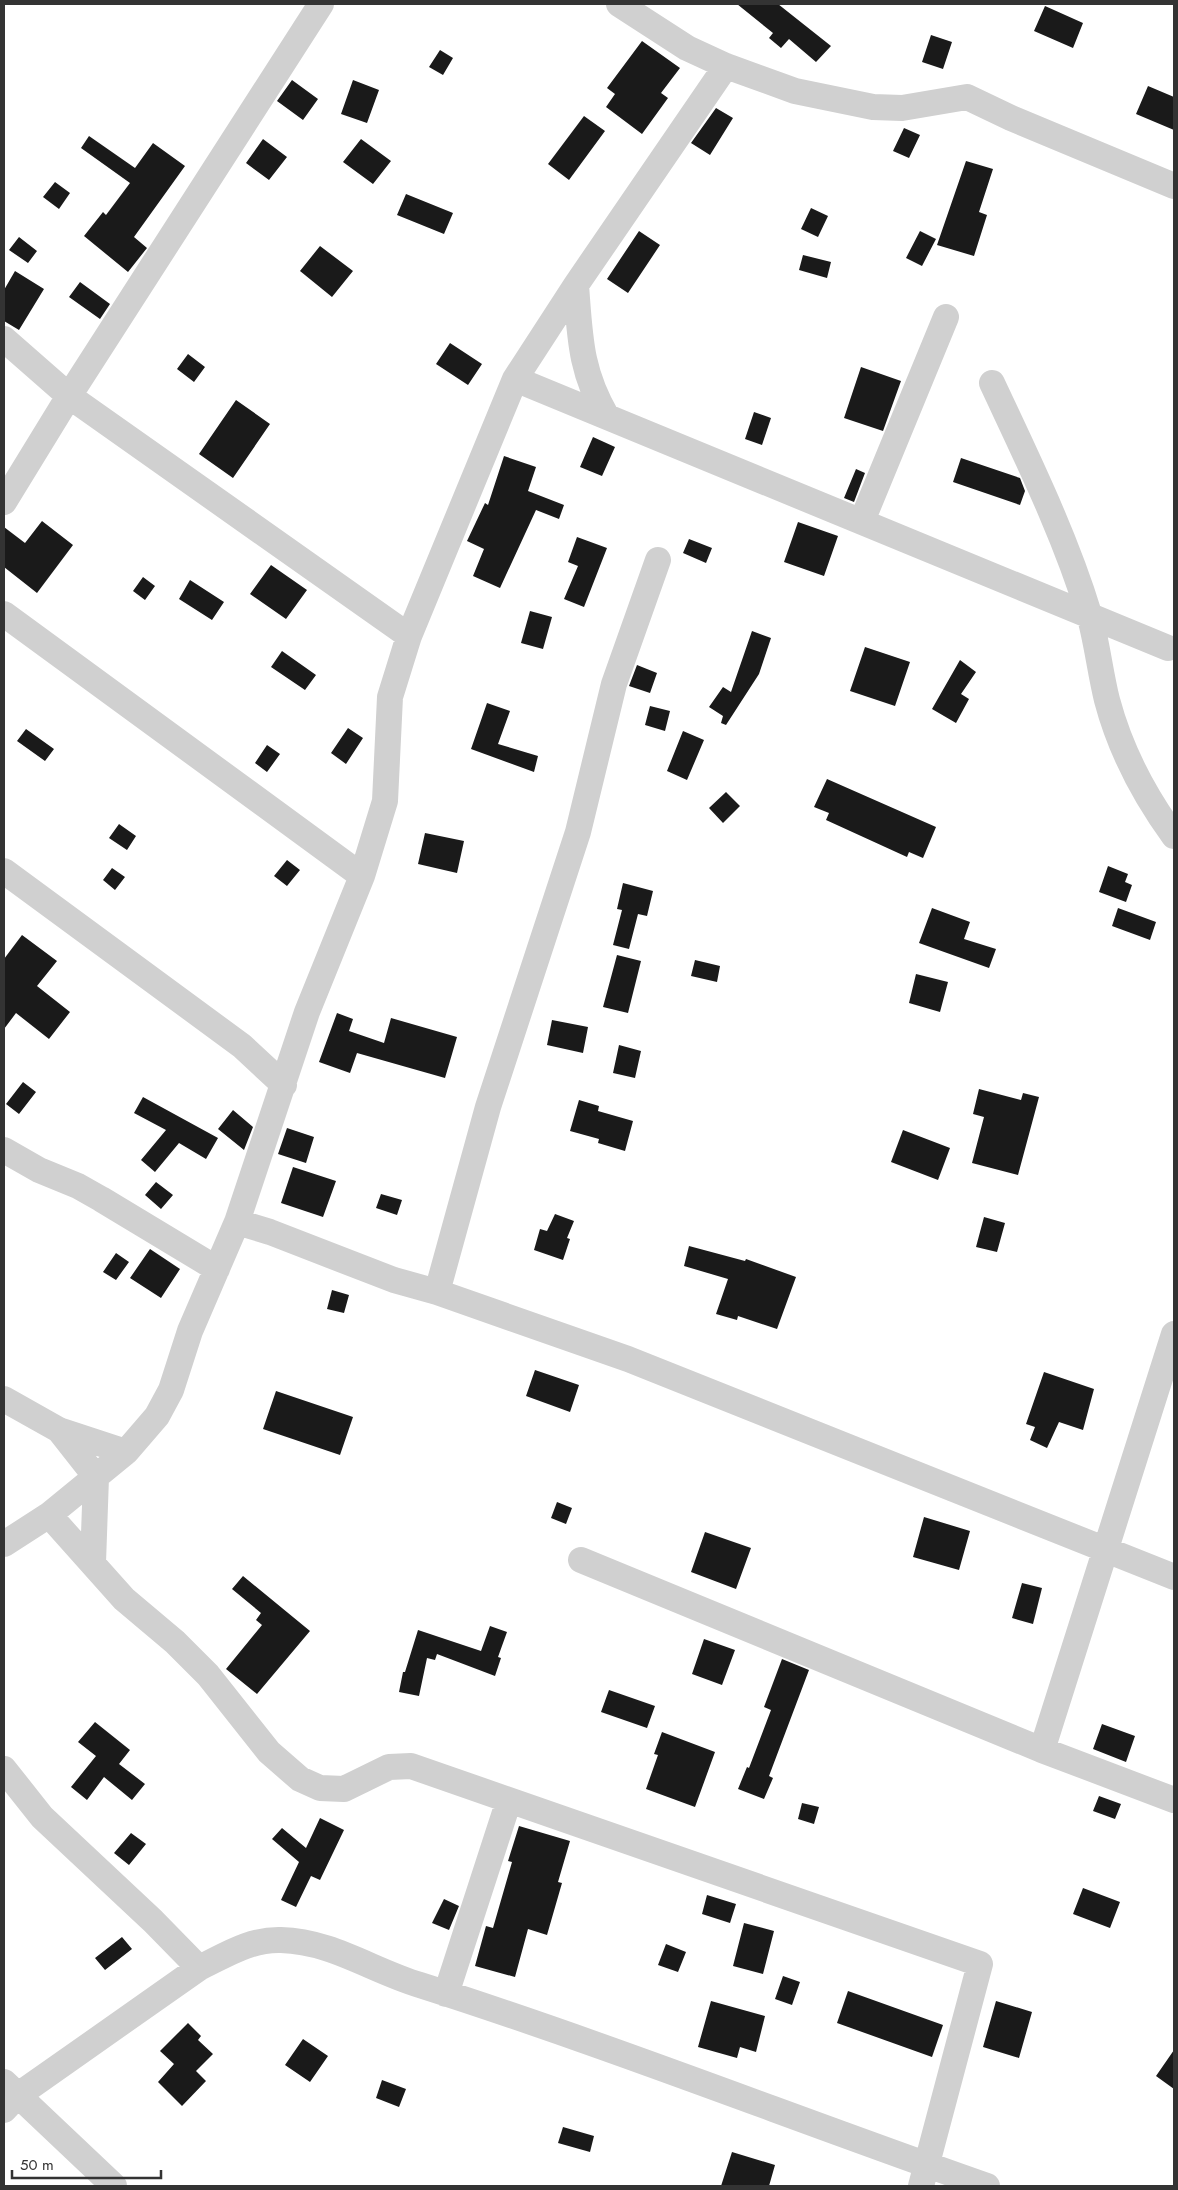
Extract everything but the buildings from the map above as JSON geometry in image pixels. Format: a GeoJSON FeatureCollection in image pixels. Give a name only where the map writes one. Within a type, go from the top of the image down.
{"type":"FeatureCollection","features":[{"type":"Feature","properties":{"kind":"street"},"geometry":{"type":"LineString","coordinates":[[4,502],[69,396],[321,4]]}},
{"type":"Feature","properties":{"kind":"street"},"geometry":{"type":"LineString","coordinates":[[619,4],[687,48],[726,66],[795,91],[874,107],[902,108],[967,97],[1011,118],[1174,186]]}},
{"type":"Feature","properties":{"kind":"street"},"geometry":{"type":"LineString","coordinates":[[4,1544],[49,1515],[126,1452],[157,1416],[171,1390],[190,1331],[237,1222],[307,1012],[362,876],[385,801],[390,697],[409,636],[515,379],[576,285],[726,66]]}},
{"type":"Feature","properties":{"kind":"street"},"geometry":{"type":"LineString","coordinates":[[576,285],[580,349],[593,393],[607,417]]}},
{"type":"Feature","properties":{"kind":"street"},"geometry":{"type":"LineString","coordinates":[[862,521],[946,317]]}},
{"type":"Feature","properties":{"kind":"street"},"geometry":{"type":"LineString","coordinates":[[4,339],[69,396],[409,636]]}},
{"type":"Feature","properties":{"kind":"street"},"geometry":{"type":"LineString","coordinates":[[515,379],[1168,648]]}},
{"type":"Feature","properties":{"kind":"street"},"geometry":{"type":"LineString","coordinates":[[992,383],[1059,532],[1089,615],[1107,701],[1126,754],[1154,807],[1174,836]]}},
{"type":"Feature","properties":{"kind":"street"},"geometry":{"type":"LineString","coordinates":[[437,1292],[488,1107],[578,832],[614,684],[658,560]]}},
{"type":"Feature","properties":{"kind":"street"},"geometry":{"type":"LineString","coordinates":[[4,614],[362,876]]}},
{"type":"Feature","properties":{"kind":"street"},"geometry":{"type":"LineString","coordinates":[[4,871],[242,1046],[284,1085]]}},
{"type":"Feature","properties":{"kind":"street"},"geometry":{"type":"LineString","coordinates":[[4,1150],[38,1170],[102,1198],[218,1269]]}},
{"type":"Feature","properties":{"kind":"street"},"geometry":{"type":"LineString","coordinates":[[237,1222],[270,1232],[394,1280],[437,1292],[628,1359],[1174,1577]]}},
{"type":"Feature","properties":{"kind":"street"},"geometry":{"type":"LineString","coordinates":[[1042,1750],[1174,1334]]}},
{"type":"Feature","properties":{"kind":"street"},"geometry":{"type":"LineString","coordinates":[[4,1399],[59,1430],[126,1452]]}},
{"type":"Feature","properties":{"kind":"street"},"geometry":{"type":"LineString","coordinates":[[59,1430],[96,1477],[93,1563]]}},
{"type":"Feature","properties":{"kind":"street"},"geometry":{"type":"LineString","coordinates":[[49,1515],[124,1599],[175,1642],[208,1675],[268,1752],[300,1779],[320,1788],[344,1788],[388,1767],[411,1766],[980,1964],[924,2176]]}},
{"type":"Feature","properties":{"kind":"street"},"geometry":{"type":"LineString","coordinates":[[581,1560],[1042,1750],[1174,1800]]}},
{"type":"Feature","properties":{"kind":"street"},"geometry":{"type":"LineString","coordinates":[[4,1768],[42,1817],[199,1968]]}},
{"type":"Feature","properties":{"kind":"street"},"geometry":{"type":"LineString","coordinates":[[446,1994],[509,1800]]}},
{"type":"Feature","properties":{"kind":"street"},"geometry":{"type":"LineString","coordinates":[[114,2186],[8,2096],[199,1968],[254,1942],[281,1940],[320,1945],[402,1980],[446,1994],[924,2176],[987,2186]]}}]}
